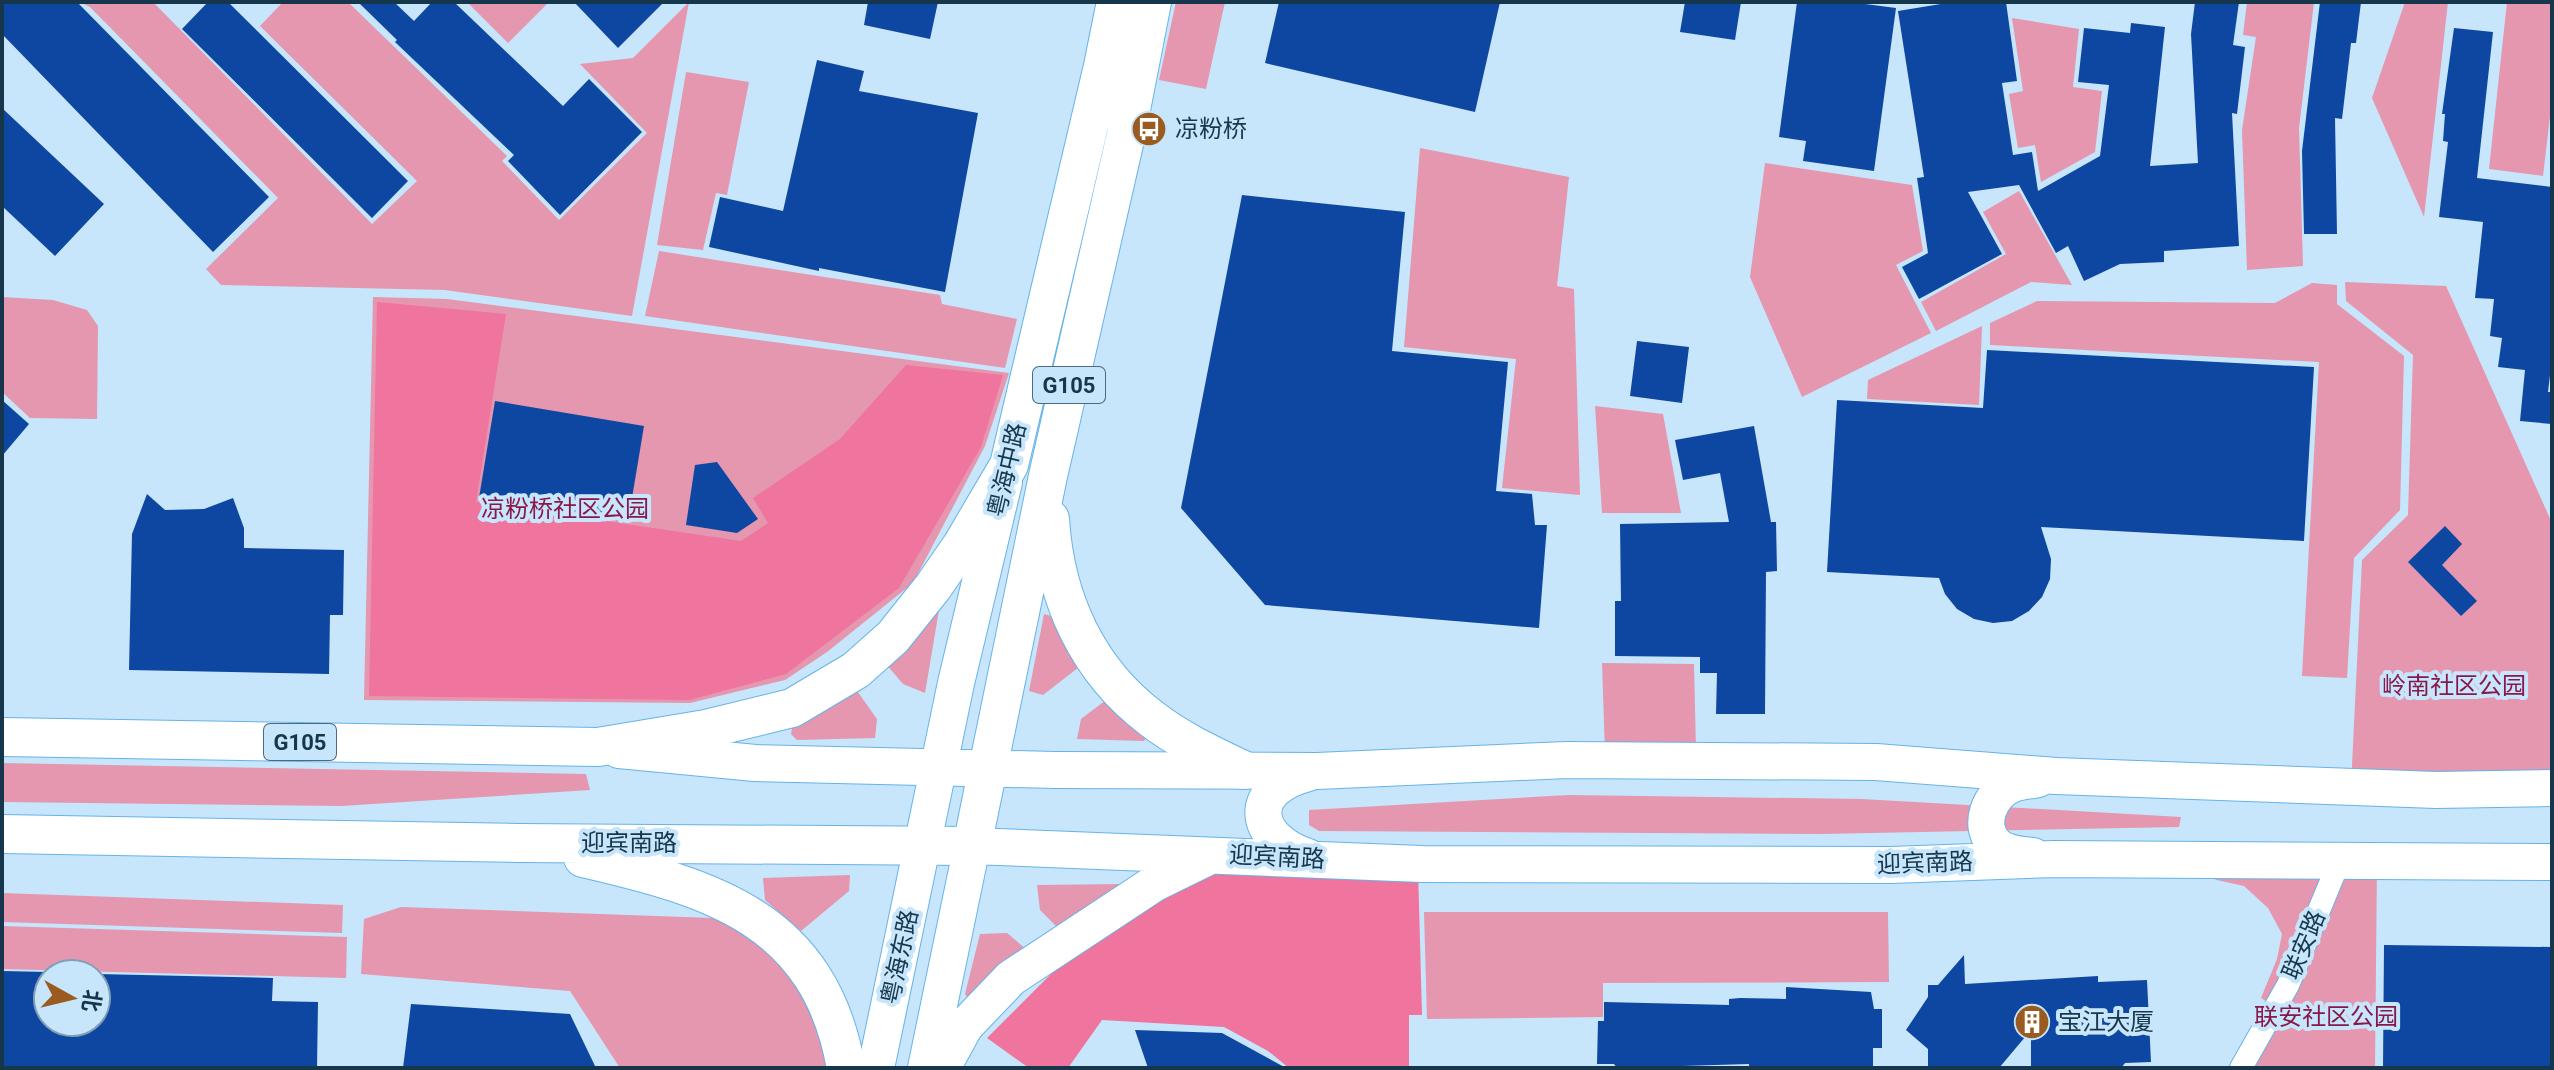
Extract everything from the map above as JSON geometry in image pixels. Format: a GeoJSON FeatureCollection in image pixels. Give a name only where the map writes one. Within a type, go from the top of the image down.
{"type":"FeatureCollection","features":[{"type":"Feature","properties":{"kind":"highway","name":"粤海中路"},"geometry":{"type":"LineString","coordinates":[[1009,465],[1116,2]]}},
{"type":"Feature","properties":{"kind":"highway","name":"粤海中路"},"geometry":{"type":"LineString","coordinates":[[972,846],[1048,476],[1126,135],[1152,2]]}},
{"type":"Feature","properties":{"kind":"highway"},"geometry":{"type":"LineString","coordinates":[[598,747],[706,729],[792,708],[856,670],[893,637],[933,587],[962,545],[1009,465]]}},
{"type":"Feature","properties":{"kind":"highway"},"geometry":{"type":"LineString","coordinates":[[1048,476],[1053,558],[1062,596],[1087,648],[1125,697],[1154,721],[1243,770]]}},
{"type":"Feature","properties":{"kind":"highway","name":"G105"},"geometry":{"type":"LineString","coordinates":[[2,737],[598,747]]}},
{"type":"Feature","properties":{"kind":"highway","name":"迎宾南路"},"geometry":{"type":"LineString","coordinates":[[2,834],[518,843],[972,846]]}},
{"type":"Feature","properties":{"kind":"highway"},"geometry":{"type":"LineString","coordinates":[[518,843],[684,884],[730,904],[775,932],[797,953],[812,975],[841,1041],[846,1068]]}},
{"type":"Feature","properties":{"kind":"main road","name":"粤海中路"},"geometry":{"type":"LineString","coordinates":[[923,846],[1009,465]]}},
{"type":"Feature","properties":{"kind":"main road"},"geometry":{"type":"LineString","coordinates":[[598,747],[755,763],[939,767],[1317,771],[1557,760],[1849,762],[2056,776],[2436,790],[2552,788]]}},
{"type":"Feature","properties":{"kind":"main road"},"geometry":{"type":"LineString","coordinates":[[1314,859],[1289,851],[1278,843],[1264,819],[1265,803],[1272,789],[1287,779],[1317,771]]}},
{"type":"Feature","properties":{"kind":"main road"},"geometry":{"type":"LineString","coordinates":[[2054,859],[2011,853],[1996,845],[1988,834],[1986,816],[1991,801],[2012,784],[2056,776]]}},
{"type":"Feature","properties":{"kind":"main road","name":"粤海东路"},"geometry":{"type":"LineString","coordinates":[[876,1068],[923,846]]}},
{"type":"Feature","properties":{"kind":"main road","name":"粤海东路"},"geometry":{"type":"LineString","coordinates":[[926,1068],[972,846]]}},
{"type":"Feature","properties":{"kind":"main road","name":"迎宾南路"},"geometry":{"type":"LineString","coordinates":[[972,846],[1422,864],[1875,865],[2054,859],[2552,862]]}},
{"type":"Feature","properties":{"kind":"main road"},"geometry":{"type":"LineString","coordinates":[[942,1068],[965,1026],[1011,978],[1155,883],[1213,854]]}},
{"type":"Feature","properties":{"kind":"street","name":"联安路"},"geometry":{"type":"LineString","coordinates":[[2241,1068],[2288,985],[2339,862]]}},
{"type":"Feature","properties":{"kind":"green space"},"geometry":{"type":"Polygon","coordinates":[[[80,2],[153,2],[372,224],[417,181],[260,26],[283,2],[348,2],[507,156],[502,161],[559,220],[647,133],[580,64],[633,58],[689,2],[632,316],[445,290],[221,285],[206,269],[278,198],[90,7],[80,2]]]}},
{"type":"Feature","properties":{"kind":"green space"},"geometry":{"type":"Polygon","coordinates":[[[467,2],[549,2],[508,43],[467,2]]]}},
{"type":"Feature","properties":{"kind":"green space"},"geometry":{"type":"Polygon","coordinates":[[[1176,2],[1225,2],[1206,89],[1159,80],[1176,2]]]}},
{"type":"Feature","properties":{"kind":"green space"},"geometry":{"type":"Polygon","coordinates":[[[2247,2],[2314,2],[2299,128],[2303,266],[2247,270],[2242,130],[2256,37],[2243,35],[2247,2]]]}},
{"type":"Feature","properties":{"kind":"green space"},"geometry":{"type":"Polygon","coordinates":[[[2405,2],[2448,2],[2424,217],[2372,98],[2405,2]]]}},
{"type":"Feature","properties":{"kind":"green space"},"geometry":{"type":"Polygon","coordinates":[[[2507,2],[2552,2],[2552,99],[2543,176],[2489,169],[2507,2]]]}},
{"type":"Feature","properties":{"kind":"green space"},"geometry":{"type":"Polygon","coordinates":[[[2012,18],[2079,29],[2073,87],[2102,91],[2095,152],[2041,182],[2035,145],[2018,148],[2009,94],[2023,91],[2012,18]]]}},
{"type":"Feature","properties":{"kind":"green space"},"geometry":{"type":"Polygon","coordinates":[[[686,72],[749,82],[727,195],[716,193],[703,250],[657,245],[686,72]]]}},
{"type":"Feature","properties":{"kind":"green space"},"geometry":{"type":"Polygon","coordinates":[[[1420,148],[1569,177],[1557,286],[1574,289],[1580,495],[1502,488],[1516,359],[1404,347],[1420,148]]]}},
{"type":"Feature","properties":{"kind":"green space"},"geometry":{"type":"Polygon","coordinates":[[[1765,163],[1912,185],[1923,251],[1896,265],[1931,333],[1802,397],[1750,277],[1765,163]]]}},
{"type":"Feature","properties":{"kind":"green space"},"geometry":{"type":"Polygon","coordinates":[[[2019,191],[2072,285],[2031,282],[1936,331],[1921,302],[2006,254],[1983,212],[2019,191]]]}},
{"type":"Feature","properties":{"kind":"green space"},"geometry":{"type":"Polygon","coordinates":[[[659,251],[940,295],[942,304],[1017,319],[1005,368],[645,316],[659,251]]]}},
{"type":"Feature","properties":{"kind":"green space","name":"岭南社区公园"},"geometry":{"type":"Polygon","coordinates":[[[2345,282],[2446,286],[2552,523],[2552,786],[2351,786],[2362,560],[2408,515],[2413,355],[2346,301],[2345,282]]]}},
{"type":"Feature","properties":{"kind":"green space"},"geometry":{"type":"Polygon","coordinates":[[[2312,283],[2337,285],[2337,304],[2404,356],[2400,510],[2354,558],[2347,678],[2302,676],[2319,362],[1990,345],[1990,323],[2037,301],[2275,303],[2312,283]]]}},
{"type":"Feature","properties":{"kind":"green space"},"geometry":{"type":"Polygon","coordinates":[[[2,297],[53,300],[87,310],[98,326],[97,419],[30,418],[2,392],[2,297]]]}},
{"type":"Feature","properties":{"kind":"green space","name":"凉粉桥社区公园"},"geometry":{"type":"Polygon","coordinates":[[[373,297],[447,299],[1009,373],[985,446],[913,583],[827,652],[785,680],[690,703],[364,700],[373,297]]]}},
{"type":"Feature","properties":{"kind":"green space"},"geometry":{"type":"Polygon","coordinates":[[[1982,326],[1979,405],[1867,399],[1868,380],[1982,326]]]}},
{"type":"Feature","properties":{"kind":"green space"},"geometry":{"type":"Polygon","coordinates":[[[1595,406],[1663,414],[1681,513],[1602,513],[1595,406]]]}},
{"type":"Feature","properties":{"kind":"green space"},"geometry":{"type":"Polygon","coordinates":[[[939,610],[925,693],[903,684],[886,664],[939,610]]]}},
{"type":"Feature","properties":{"kind":"green space"},"geometry":{"type":"Polygon","coordinates":[[[1044,614],[1054,617],[1083,664],[1043,695],[1029,691],[1044,614]]]}},
{"type":"Feature","properties":{"kind":"green space"},"geometry":{"type":"Polygon","coordinates":[[[1602,663],[1694,664],[1696,751],[1605,753],[1602,663]]]}},
{"type":"Feature","properties":{"kind":"green space"},"geometry":{"type":"Polygon","coordinates":[[[855,688],[877,719],[875,738],[797,740],[791,734],[793,722],[855,688]]]}},
{"type":"Feature","properties":{"kind":"green space"},"geometry":{"type":"Polygon","coordinates":[[[1110,697],[1151,732],[1144,741],[1077,739],[1081,719],[1110,697]]]}},
{"type":"Feature","properties":{"kind":"green space"},"geometry":{"type":"Polygon","coordinates":[[[2,763],[586,774],[590,790],[341,806],[2,802],[2,763]]]}},
{"type":"Feature","properties":{"kind":"green space"},"geometry":{"type":"Polygon","coordinates":[[[1569,795],[1861,799],[2181,817],[2179,827],[1820,834],[1319,831],[1309,825],[1309,810],[1569,795]]]}},
{"type":"Feature","properties":{"kind":"green space","name":"联安社区公园"},"geometry":{"type":"Polygon","coordinates":[[[2339,862],[2377,862],[2375,1068],[2241,1068],[2339,862]]]}},
{"type":"Feature","properties":{"kind":"green space"},"geometry":{"type":"Polygon","coordinates":[[[2170,863],[2334,865],[2272,1005],[2261,998],[2277,959],[2282,934],[2268,908],[2244,886],[2170,863]]]}},
{"type":"Feature","properties":{"kind":"green space"},"geometry":{"type":"Polygon","coordinates":[[[850,875],[849,891],[801,931],[765,900],[763,878],[850,875]]]}},
{"type":"Feature","properties":{"kind":"green space"},"geometry":{"type":"Polygon","coordinates":[[[1125,884],[1059,929],[1040,910],[1037,885],[1125,884]]]}},
{"type":"Feature","properties":{"kind":"green space"},"geometry":{"type":"Polygon","coordinates":[[[2,893],[343,905],[342,933],[2,922],[2,893]]]}},
{"type":"Feature","properties":{"kind":"green space"},"geometry":{"type":"Polygon","coordinates":[[[401,907],[741,919],[774,938],[841,1068],[620,1068],[570,991],[361,974],[364,919],[401,907]]]}},
{"type":"Feature","properties":{"kind":"green space"},"geometry":{"type":"Polygon","coordinates":[[[1424,912],[1888,912],[1889,982],[1603,983],[1603,1017],[1427,1019],[1424,912]]]}},
{"type":"Feature","properties":{"kind":"green space"},"geometry":{"type":"Polygon","coordinates":[[[2,926],[347,937],[346,978],[112,972],[112,958],[32,958],[32,970],[2,969],[2,926]]]}},
{"type":"Feature","properties":{"kind":"green space"},"geometry":{"type":"Polygon","coordinates":[[[1007,933],[1027,950],[975,1008],[965,994],[980,934],[1007,933]]]}},
{"type":"Feature","properties":{"kind":"shaded area","name":"凉粉桥社区公园"},"geometry":{"type":"Polygon","coordinates":[[[377,302],[506,314],[476,502],[741,541],[768,523],[753,498],[840,439],[906,365],[1003,375],[981,447],[899,588],[786,674],[689,700],[369,696],[377,302]]]}},
{"type":"Feature","properties":{"kind":"shaded area"},"geometry":{"type":"Polygon","coordinates":[[[1246,860],[1418,869],[1422,1015],[1409,1015],[1409,1068],[1289,1068],[1268,1051],[1224,1027],[1102,1020],[1068,1068],[1029,1068],[987,1038],[1074,951],[1194,875],[1246,860]]]}},
{"type":"Feature","properties":{"kind":"building"},"geometry":{"type":"Polygon","coordinates":[[[2,2],[77,2],[269,197],[213,252],[2,34],[2,2]]]}},
{"type":"Feature","properties":{"kind":"building"},"geometry":{"type":"Polygon","coordinates":[[[208,2],[228,2],[408,181],[372,218],[182,29],[208,2]]]}},
{"type":"Feature","properties":{"kind":"building"},"geometry":{"type":"Polygon","coordinates":[[[358,2],[394,2],[414,21],[432,2],[454,2],[563,106],[589,79],[642,132],[560,215],[508,161],[514,155],[395,42],[397,40],[358,2]]]}},
{"type":"Feature","properties":{"kind":"building"},"geometry":{"type":"Polygon","coordinates":[[[574,2],[664,2],[618,48],[574,2]]]}},
{"type":"Feature","properties":{"kind":"building"},"geometry":{"type":"Polygon","coordinates":[[[868,2],[938,2],[930,39],[864,25],[868,2]]]}},
{"type":"Feature","properties":{"kind":"building"},"geometry":{"type":"Polygon","coordinates":[[[1279,2],[1500,2],[1475,112],[1265,63],[1279,2]]]}},
{"type":"Feature","properties":{"kind":"building"},"geometry":{"type":"Polygon","coordinates":[[[1685,2],[1741,2],[1735,40],[1680,32],[1685,2]]]}},
{"type":"Feature","properties":{"kind":"building"},"geometry":{"type":"Polygon","coordinates":[[[1797,2],[1850,2],[1896,8],[1874,171],[1803,161],[1806,141],[1779,137],[1797,2]]]}},
{"type":"Feature","properties":{"kind":"building"},"geometry":{"type":"Polygon","coordinates":[[[1953,2],[2006,2],[2017,81],[2002,83],[2013,155],[2032,152],[2038,191],[2100,156],[2109,85],[2078,82],[2084,28],[2130,33],[2131,23],[2165,27],[2150,166],[2198,163],[2191,34],[2195,2],[2239,2],[2233,45],[2245,47],[2237,114],[2232,113],[2239,246],[2164,251],[2164,262],[2120,264],[2084,281],[2068,246],[2056,253],[2019,185],[1968,192],[2002,254],[1919,299],[1902,267],[1928,253],[1917,178],[1924,177],[1898,11],[1953,2]]]}},
{"type":"Feature","properties":{"kind":"building"},"geometry":{"type":"Polygon","coordinates":[[[2320,2],[2361,2],[2356,43],[2351,43],[2342,119],[2335,118],[2337,234],[2304,234],[2302,151],[2320,2]]]}},
{"type":"Feature","properties":{"kind":"building"},"geometry":{"type":"Polygon","coordinates":[[[2454,28],[2493,32],[2477,178],[2552,187],[2552,359],[2548,392],[2552,392],[2552,424],[2520,421],[2525,370],[2498,367],[2502,338],[2490,336],[2494,299],[2475,298],[2483,222],[2439,217],[2448,142],[2443,141],[2445,114],[2442,114],[2454,28]]]}},
{"type":"Feature","properties":{"kind":"building"},"geometry":{"type":"Polygon","coordinates":[[[817,60],[864,71],[859,91],[978,113],[945,292],[819,268],[819,271],[709,247],[720,197],[783,211],[817,60]]]}},
{"type":"Feature","properties":{"kind":"building"},"geometry":{"type":"Polygon","coordinates":[[[2,108],[104,204],[55,256],[2,206],[2,108]]]}},
{"type":"Feature","properties":{"kind":"building"},"geometry":{"type":"Polygon","coordinates":[[[1242,195],[1405,212],[1392,351],[1508,362],[1496,491],[1532,494],[1535,525],[1547,525],[1539,628],[1265,605],[1181,508],[1242,195]]]}},
{"type":"Feature","properties":{"kind":"building"},"geometry":{"type":"Polygon","coordinates":[[[1637,341],[1689,347],[1682,403],[1630,396],[1637,341]]]}},
{"type":"Feature","properties":{"kind":"building"},"geometry":{"type":"Polygon","coordinates":[[[1987,350],[2314,367],[2304,541],[2041,527],[2051,559],[2050,579],[2042,597],[2029,611],[2012,621],[1993,623],[1974,619],[1957,609],[1945,594],[1939,578],[1827,572],[1837,400],[1983,408],[1987,350]]]}},
{"type":"Feature","properties":{"kind":"building"},"geometry":{"type":"Polygon","coordinates":[[[2,400],[29,424],[2,456],[2,400]]]}},
{"type":"Feature","properties":{"kind":"building"},"geometry":{"type":"Polygon","coordinates":[[[495,401],[644,426],[628,522],[479,498],[495,401]]]}},
{"type":"Feature","properties":{"kind":"building"},"geometry":{"type":"Polygon","coordinates":[[[1754,426],[1771,522],[1776,522],[1777,571],[1766,572],[1765,714],[1716,714],[1717,673],[1700,673],[1700,657],[1615,656],[1615,601],[1621,601],[1620,524],[1729,522],[1720,473],[1683,480],[1675,440],[1754,426]]]}},
{"type":"Feature","properties":{"kind":"building"},"geometry":{"type":"Polygon","coordinates":[[[717,462],[758,519],[737,533],[686,525],[695,465],[717,462]]]}},
{"type":"Feature","properties":{"kind":"building"},"geometry":{"type":"Polygon","coordinates":[[[147,494],[165,510],[204,509],[233,498],[244,528],[244,548],[344,550],[343,615],[330,615],[329,674],[129,670],[132,534],[147,494]]]}},
{"type":"Feature","properties":{"kind":"building"},"geometry":{"type":"Polygon","coordinates":[[[2445,526],[2462,544],[2442,565],[2477,601],[2461,616],[2408,562],[2445,526]]]}},
{"type":"Feature","properties":{"kind":"building"},"geometry":{"type":"Polygon","coordinates":[[[2384,945],[2552,947],[2552,1068],[2383,1068],[2384,945]]]}},
{"type":"Feature","properties":{"kind":"building","name":"宝江大厦"},"geometry":{"type":"Polygon","coordinates":[[[1964,955],[1965,984],[2098,976],[2098,982],[2147,980],[2151,1062],[2125,1063],[2121,1068],[2031,1068],[2031,1030],[1999,1068],[1928,1068],[1928,1049],[1906,1030],[1928,997],[1928,985],[1938,985],[1964,955]]]}},
{"type":"Feature","properties":{"kind":"building"},"geometry":{"type":"Polygon","coordinates":[[[2,971],[32,972],[32,1038],[112,1038],[112,974],[273,978],[272,1001],[318,1002],[317,1068],[2,1068],[2,971]]]}},
{"type":"Feature","properties":{"kind":"building"},"geometry":{"type":"Polygon","coordinates":[[[1786,987],[1871,992],[1874,1009],[1882,1009],[1882,1048],[1873,1048],[1873,1068],[1764,1068],[1749,1067],[1749,1064],[1617,1068],[1614,1064],[1597,1064],[1598,1021],[1604,1021],[1604,1002],[1729,1005],[1729,999],[1786,999],[1786,987]]]}},
{"type":"Feature","properties":{"kind":"building"},"geometry":{"type":"Polygon","coordinates":[[[411,1004],[570,1014],[596,1068],[403,1068],[411,1004]]]}},
{"type":"Feature","properties":{"kind":"building"},"geometry":{"type":"Polygon","coordinates":[[[1135,1030],[1222,1033],[1286,1068],[1148,1068],[1135,1030]]]}},
{"type":"Feature","properties":{"kind":"place","name":"凉粉桥"},"geometry":{"type":"Point","coordinates":[1149,129]}},
{"type":"Feature","properties":{"kind":"place","name":"宝江大厦"},"geometry":{"type":"Point","coordinates":[2032,1022]}}]}
